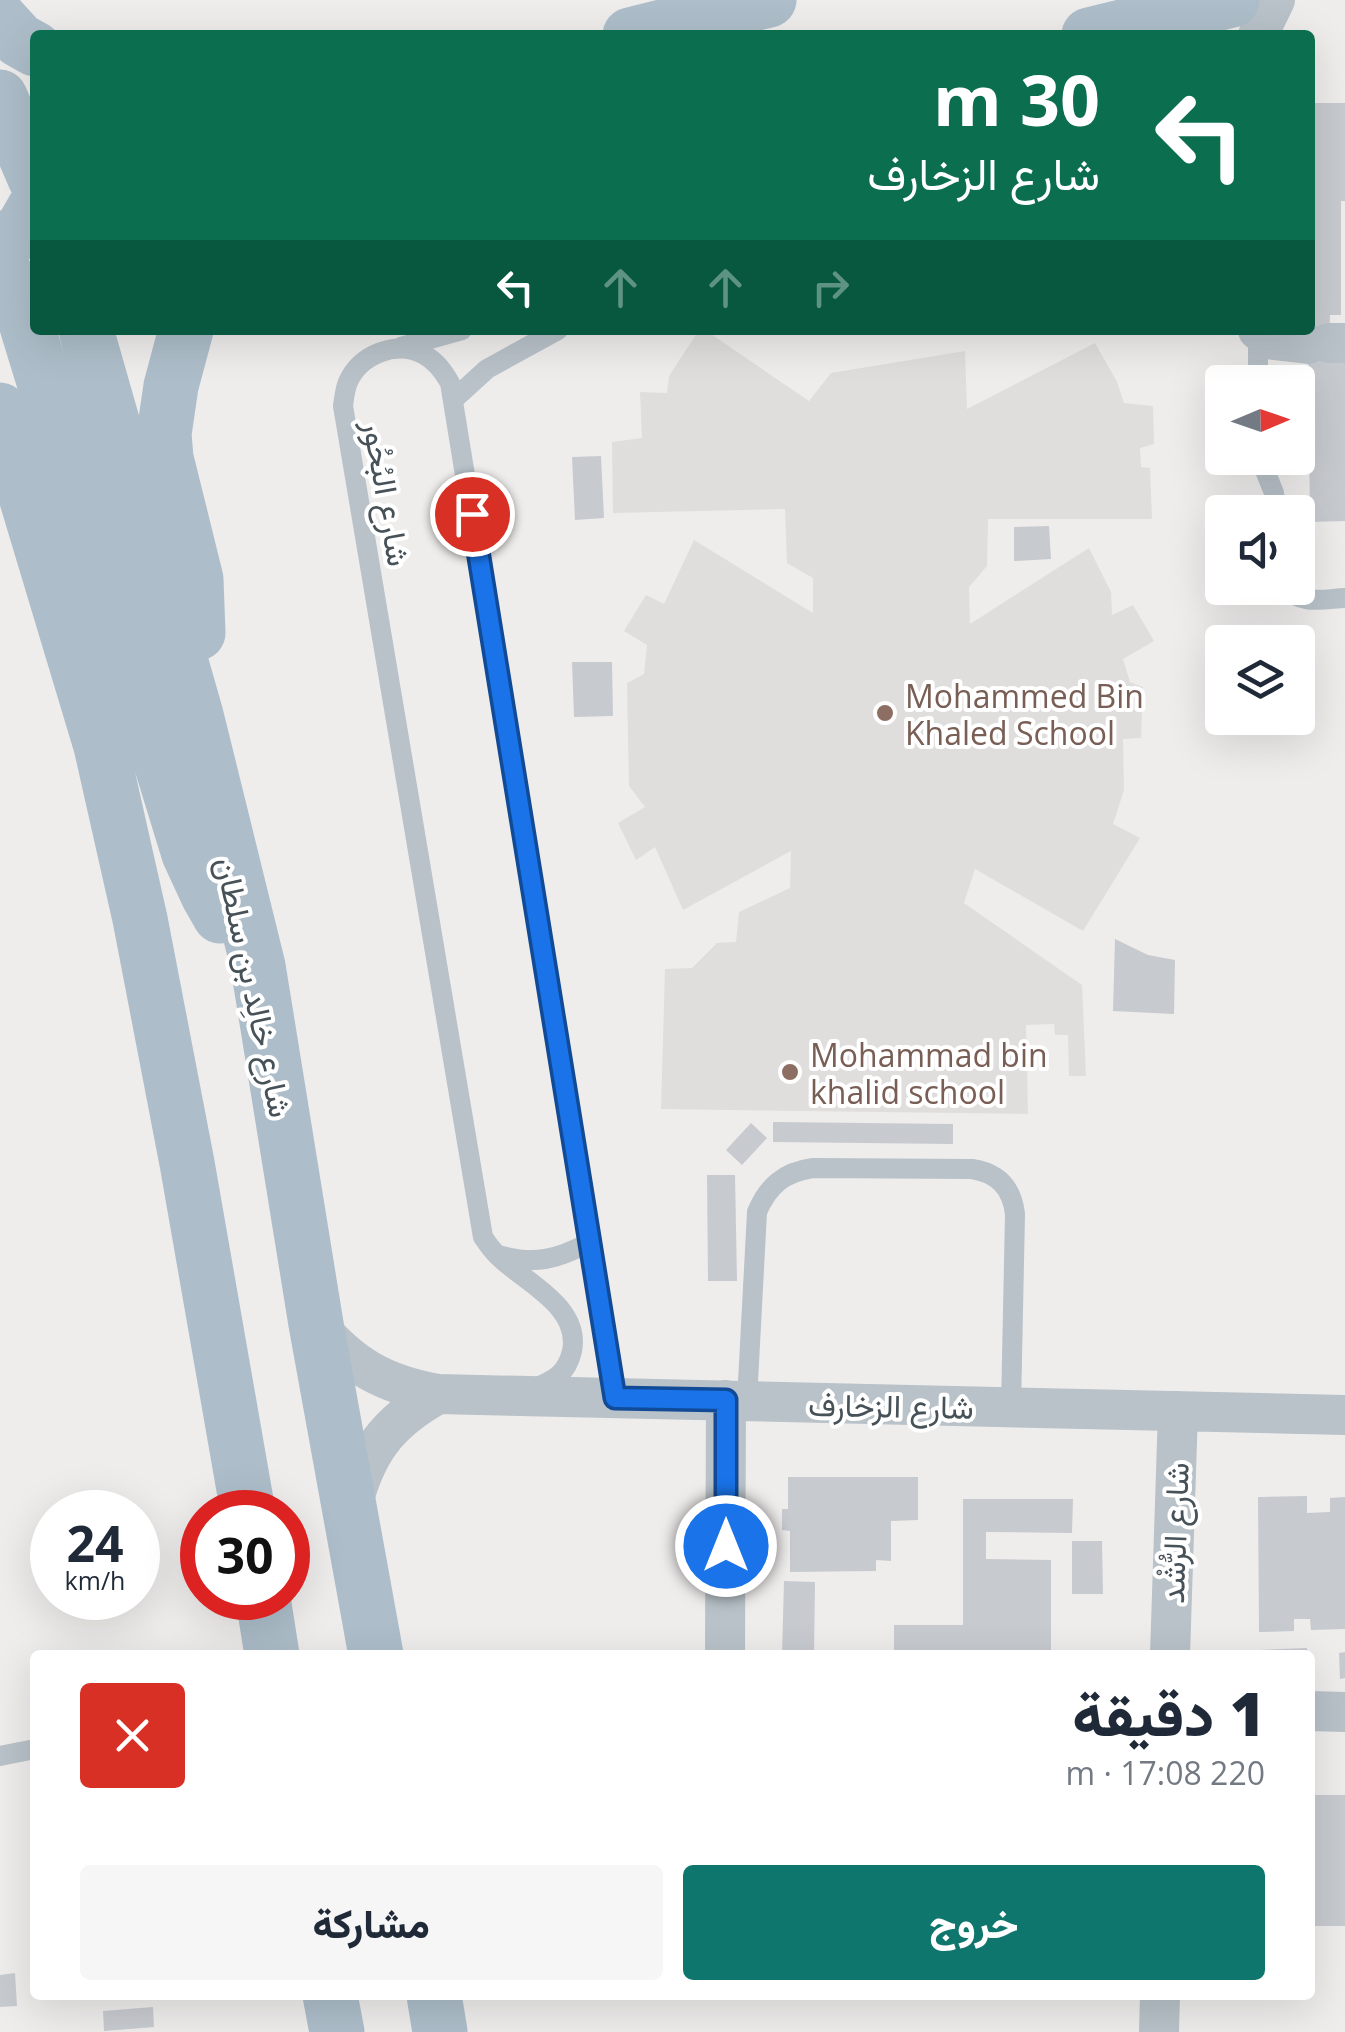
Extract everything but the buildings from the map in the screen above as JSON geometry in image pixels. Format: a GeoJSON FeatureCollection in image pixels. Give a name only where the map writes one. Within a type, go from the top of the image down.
{"type":"FeatureCollection","features":[{"type":"Feature","properties":{"kind":"main road"},"geometry":{"type":"LineString","coordinates":[[1138,30],[1188,25],[1232,0]]}},
{"type":"Feature","properties":{"kind":"main road"},"geometry":{"type":"LineString","coordinates":[[656,30],[738,14]]}},
{"type":"Feature","properties":{"kind":"main road"},"geometry":{"type":"LineString","coordinates":[[0,18],[30,47]]}},
{"type":"Feature","properties":{"kind":"main road"},"geometry":{"type":"LineString","coordinates":[[0,96],[30,166]]}},
{"type":"Feature","properties":{"kind":"main road"},"geometry":{"type":"LineString","coordinates":[[30,210],[14,262],[30,316]]}},
{"type":"Feature","properties":{"kind":"main road"},"geometry":{"type":"LineString","coordinates":[[36,335],[190,854],[228,930],[258,966]]}},
{"type":"Feature","properties":{"kind":"main road","name":"شارع خالِد بن سلطان"},"geometry":{"type":"LineString","coordinates":[[87,335],[196,716],[258,966],[316,1324],[375,1650]]}},
{"type":"Feature","properties":{"kind":"main road"},"geometry":{"type":"LineString","coordinates":[[185,335],[164,434],[166,458],[196,579],[196,716]]}},
{"type":"Feature","properties":{"kind":"main road"},"geometry":{"type":"LineString","coordinates":[[0,410],[101,746],[148,956],[244,1490]]}},
{"type":"Feature","properties":{"kind":"main road"},"geometry":{"type":"LineString","coordinates":[[0,531],[42,655],[58,688],[101,746]]}},
{"type":"Feature","properties":{"kind":"main road"},"geometry":{"type":"LineString","coordinates":[[266,1620],[271,1650]]}},
{"type":"Feature","properties":{"kind":"main road"},"geometry":{"type":"LineString","coordinates":[[331,2000],[336,2032]]}},
{"type":"Feature","properties":{"kind":"main road"},"geometry":{"type":"LineString","coordinates":[[435,2000],[440,2032]]}},
{"type":"Feature","properties":{"kind":"street"},"geometry":{"type":"LineString","coordinates":[[1260,30],[1275,0]]}},
{"type":"Feature","properties":{"kind":"street"},"geometry":{"type":"LineString","coordinates":[[1266,335],[1273,340],[1327,343]]}},
{"type":"Feature","properties":{"kind":"street","name":"شارع الزخارف"},"geometry":{"type":"LineString","coordinates":[[316,1324],[357,1364],[396,1384],[438,1394],[1345,1415]]}},
{"type":"Feature","properties":{"kind":"street"},"geometry":{"type":"LineString","coordinates":[[351,1510],[370,1453],[412,1409],[438,1394]]}},
{"type":"Feature","properties":{"kind":"street"},"geometry":{"type":"LineString","coordinates":[[726,1650],[737,1401]]}},
{"type":"Feature","properties":{"kind":"street","name":"شارع الرُّشْد"},"geometry":{"type":"LineString","coordinates":[[1170,1650],[1178,1411]]}},
{"type":"Feature","properties":{"kind":"street"},"geometry":{"type":"LineString","coordinates":[[1315,1711],[1345,1712]]}},
{"type":"Feature","properties":{"kind":"street"},"geometry":{"type":"LineString","coordinates":[[1158,2032],[1160,2000]]}},
{"type":"Feature","properties":{"kind":"lane","name":"شارع البُحُور"},"geometry":{"type":"LineString","coordinates":[[444,335],[376,353],[358,365],[347,384],[343,406],[482,1237],[496,1254],[562,1310],[572,1332],[573,1344],[565,1369],[556,1379],[518,1396]]}},
{"type":"Feature","properties":{"kind":"lane"},"geometry":{"type":"LineString","coordinates":[[453,400],[487,369],[549,335]]}},
{"type":"Feature","properties":{"kind":"lane"},"geometry":{"type":"LineString","coordinates":[[1258,335],[1258,365]]}},
{"type":"Feature","properties":{"kind":"lane"},"geometry":{"type":"LineString","coordinates":[[398,348],[420,352],[438,364],[450,383],[615,1398]]}},
{"type":"Feature","properties":{"kind":"lane"},"geometry":{"type":"LineString","coordinates":[[1315,599],[1345,598]]}},
{"type":"Feature","properties":{"kind":"lane"},"geometry":{"type":"LineString","coordinates":[[737,1401],[758,1212],[773,1186],[784,1176],[812,1168],[972,1169],[997,1177],[1014,1200],[1011,1408]]}},
{"type":"Feature","properties":{"kind":"lane"},"geometry":{"type":"LineString","coordinates":[[496,1254],[544,1261],[590,1242]]}},
{"type":"Feature","properties":{"kind":"lane"},"geometry":{"type":"LineString","coordinates":[[0,1756],[30,1751]]}},
{"type":"Feature","properties":{"kind":"shaded area","name":"Mohammed Bin Khaled School"},"geometry":{"type":"Polygon","coordinates":[[[696,335],[712,335],[809,401],[831,373],[965,351],[967,409],[1095,343],[1124,403],[1153,406],[1154,444],[1140,448],[1141,467],[1150,468],[1152,519],[988,519],[987,566],[969,587],[970,624],[1089,548],[1111,592],[1112,615],[1133,605],[1154,641],[1123,659],[1130,682],[1143,687],[1141,738],[1123,739],[1124,790],[1113,824],[1140,838],[1083,931],[975,869],[964,903],[1082,985],[1086,1076],[1069,1076],[1068,1035],[1055,1035],[1054,1024],[1026,1025],[1028,1114],[661,1109],[665,969],[692,968],[717,943],[736,942],[739,912],[790,888],[791,851],[683,910],[655,847],[636,860],[618,823],[645,807],[629,786],[627,683],[644,674],[647,645],[624,631],[646,595],[664,604],[694,540],[813,613],[813,578],[787,563],[785,509],[613,513],[612,442],[642,438],[640,392],[667,393],[669,376],[696,335]]]}},
{"type":"Feature","properties":{"kind":"place","name":"Mohammed Bin Khaled School"},"geometry":{"type":"Point","coordinates":[885,713]}},
{"type":"Feature","properties":{"kind":"place","name":"Mohammad bin khalid school"},"geometry":{"type":"Point","coordinates":[790,1072]}},
{"type":"Feature","properties":{"kind":"route"},"geometry":{"type":"LineString","coordinates":[[472,514],[615,1398],[726,1400],[726,1546]]}}]}
